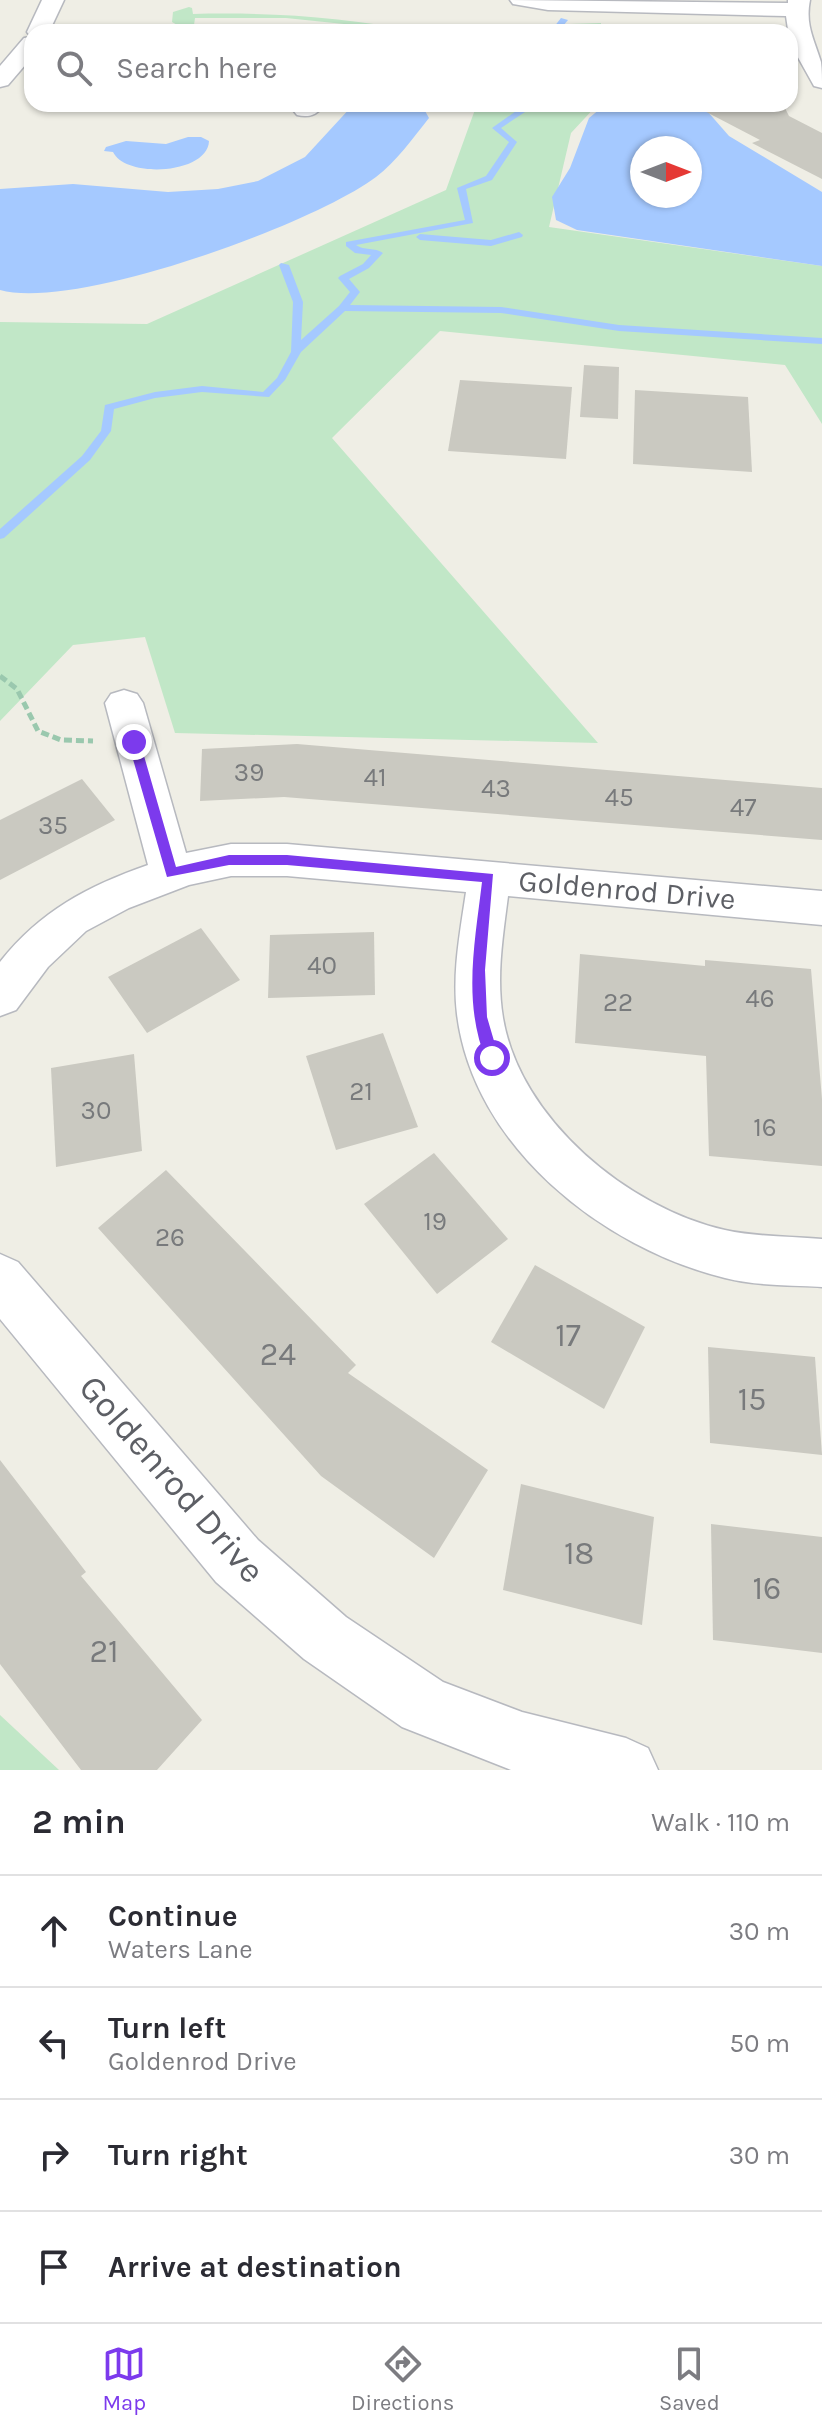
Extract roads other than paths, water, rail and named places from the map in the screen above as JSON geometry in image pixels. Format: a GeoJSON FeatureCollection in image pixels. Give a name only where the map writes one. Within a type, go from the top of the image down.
{"type":"FeatureCollection","features":[{"type":"Feature","properties":{"kind":"street"},"geometry":{"type":"LineString","coordinates":[[42,24],[53,0]]}},
{"type":"Feature","properties":{"kind":"street"},"geometry":{"type":"LineString","coordinates":[[520,0],[548,4],[798,5],[803,53],[822,81]]}},
{"type":"Feature","properties":{"kind":"street"},"geometry":{"type":"LineString","coordinates":[[124,703],[171,873]]}},
{"type":"Feature","properties":{"kind":"street","name":"Goldenrod Drive"},"geometry":{"type":"LineString","coordinates":[[0,997],[12,978],[57,929],[119,893],[171,873],[229,860],[287,860],[822,908]]}},
{"type":"Feature","properties":{"kind":"street"},"geometry":{"type":"LineString","coordinates":[[489,877],[478,970],[480,1017],[492,1058],[507,1092],[545,1148],[596,1192],[660,1230],[725,1253],[822,1263]]}},
{"type":"Feature","properties":{"kind":"street","name":"Goldenrod Drive"},"geometry":{"type":"LineString","coordinates":[[0,1279],[237,1561],[325,1638],[424,1705],[522,1743],[626,1770]]}},
{"type":"Feature","properties":{"kind":"water"},"geometry":{"type":"Polygon","coordinates":[[[346,112],[426,112],[429,118],[376,177],[301,218],[249,239],[135,276],[81,288],[35,293],[0,290],[0,189],[73,184],[168,192],[218,189],[258,181],[305,157],[346,112]]]}},
{"type":"Feature","properties":{"kind":"water"},"geometry":{"type":"Polygon","coordinates":[[[596,112],[708,112],[729,136],[822,192],[822,266],[577,230],[556,220],[552,197],[570,168],[589,118],[596,112]]]}},
{"type":"Feature","properties":{"kind":"water"},"geometry":{"type":"Polygon","coordinates":[[[188,137],[201,137],[209,141],[205,152],[182,166],[166,169],[133,166],[121,161],[113,152],[104,151],[106,147],[126,141],[166,144],[188,137]]]}},
{"type":"Feature","properties":{"kind":"waterway"},"geometry":{"type":"LineString","coordinates":[[561,24],[564,20]]}},
{"type":"Feature","properties":{"kind":"waterway"},"geometry":{"type":"LineString","coordinates":[[343,308],[355,292],[343,278],[366,266],[378,253],[358,251],[349,244],[470,221],[461,188],[489,178],[513,142],[496,128],[519,112]]}},
{"type":"Feature","properties":{"kind":"waterway"},"geometry":{"type":"LineString","coordinates":[[420,237],[491,243],[519,235]]}},
{"type":"Feature","properties":{"kind":"waterway"},"geometry":{"type":"LineString","coordinates":[[284,265],[298,302],[296,352]]}},
{"type":"Feature","properties":{"kind":"waterway"},"geometry":{"type":"LineString","coordinates":[[0,535],[86,458],[106,431],[109,407],[155,395],[202,389],[265,395],[282,378],[298,350],[343,308]]}},
{"type":"Feature","properties":{"kind":"waterway"},"geometry":{"type":"LineString","coordinates":[[343,308],[501,310],[619,328],[822,341]]}}]}
